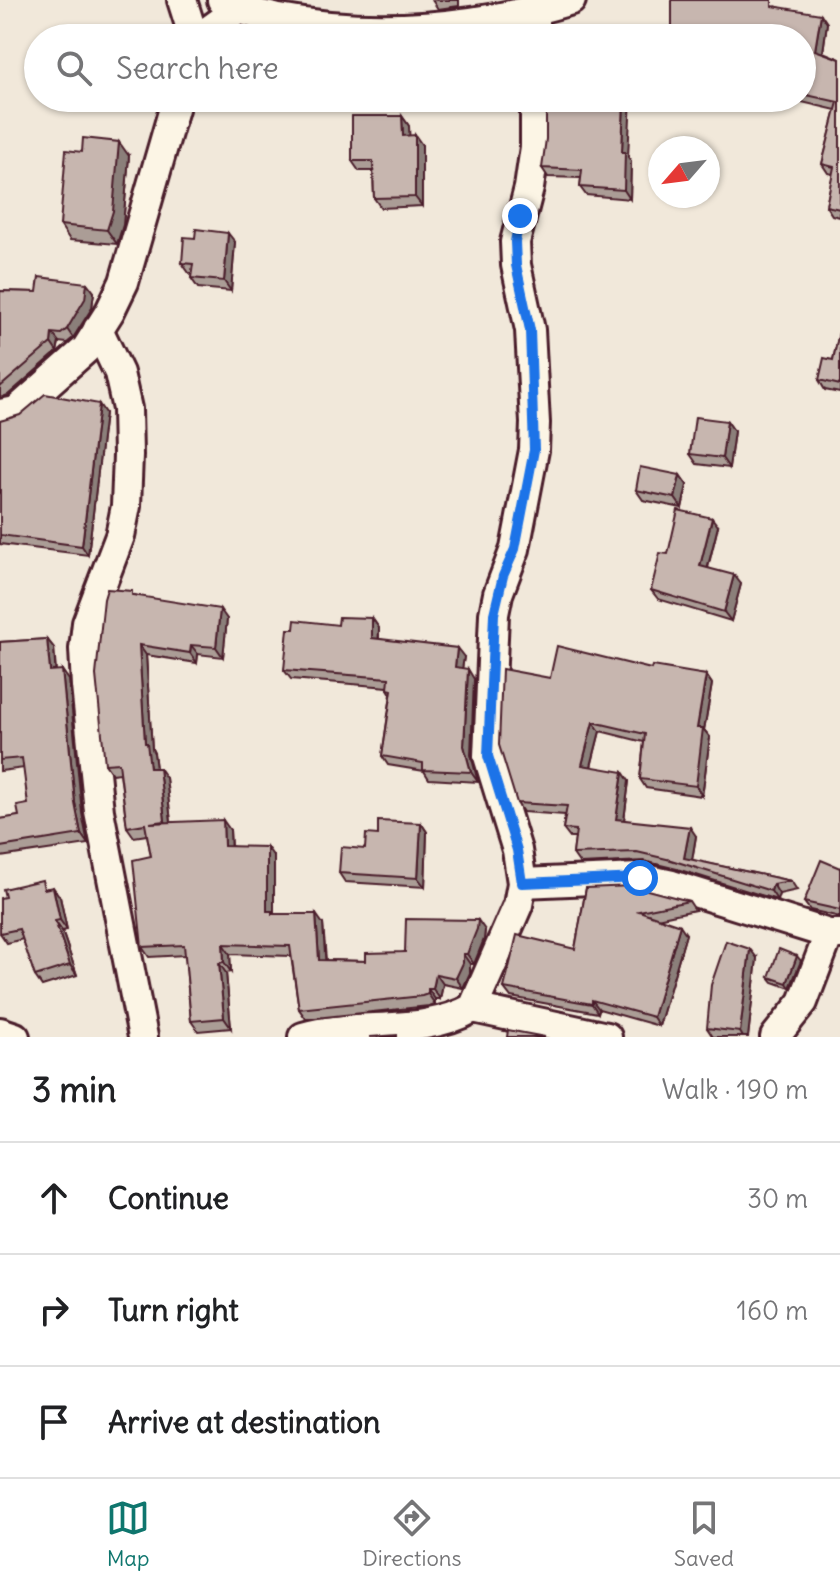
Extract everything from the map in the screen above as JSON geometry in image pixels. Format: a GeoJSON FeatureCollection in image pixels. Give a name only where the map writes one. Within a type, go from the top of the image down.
{"type":"FeatureCollection","features":[{"type":"Feature","properties":{"kind":"street"},"geometry":{"type":"LineString","coordinates":[[182,0],[191,24]]}},
{"type":"Feature","properties":{"kind":"street"},"geometry":{"type":"LineString","coordinates":[[534,24],[571,0]]}},
{"type":"Feature","properties":{"kind":"street"},"geometry":{"type":"LineString","coordinates":[[210,24],[229,5],[318,24]]}},
{"type":"Feature","properties":{"kind":"street"},"geometry":{"type":"LineString","coordinates":[[0,414],[16,411],[86,349],[98,329],[124,282],[173,112]]}},
{"type":"Feature","properties":{"kind":"street"},"geometry":{"type":"LineString","coordinates":[[303,1037],[326,1030],[408,1028],[460,1017],[473,1008],[518,905],[522,883],[517,850],[488,756],[494,614],[500,585],[515,549],[534,450],[530,330],[516,265],[515,242],[529,188],[535,147],[535,112]]}},
{"type":"Feature","properties":{"kind":"street"},"geometry":{"type":"LineString","coordinates":[[98,329],[119,373],[127,409],[126,506],[120,536],[87,623],[85,674],[99,811],[143,1037]]}},
{"type":"Feature","properties":{"kind":"street"},"geometry":{"type":"LineString","coordinates":[[522,883],[640,878],[834,934],[803,1002],[775,1037]]}},
{"type":"Feature","properties":{"kind":"street"},"geometry":{"type":"LineString","coordinates":[[473,1008],[607,1037]]}},
{"type":"Feature","properties":{"kind":"street"},"geometry":{"type":"LineString","coordinates":[[0,1032],[15,1037]]}},
{"type":"Feature","properties":{"kind":"building"},"geometry":{"type":"Polygon","coordinates":[[[672,0],[772,0],[772,6],[821,14],[816,44],[816,24],[672,24],[672,0]]]}},
{"type":"Feature","properties":{"kind":"building"},"geometry":{"type":"Polygon","coordinates":[[[816,50],[840,59],[840,209],[826,206],[834,167],[822,164],[838,102],[816,97],[816,50]]]}},
{"type":"Feature","properties":{"kind":"building"},"geometry":{"type":"Polygon","coordinates":[[[546,112],[623,112],[624,190],[580,187],[582,170],[542,168],[546,112]]]}},
{"type":"Feature","properties":{"kind":"building"},"geometry":{"type":"Polygon","coordinates":[[[352,116],[402,116],[403,136],[415,135],[415,197],[374,198],[373,161],[352,161],[352,116]]]}},
{"type":"Feature","properties":{"kind":"building"},"geometry":{"type":"Polygon","coordinates":[[[83,138],[119,142],[113,211],[107,230],[60,225],[66,150],[82,152],[83,138]]]}},
{"type":"Feature","properties":{"kind":"building"},"geometry":{"type":"Polygon","coordinates":[[[196,229],[228,233],[224,281],[191,278],[193,264],[182,263],[184,237],[195,238],[196,229]]]}},
{"type":"Feature","properties":{"kind":"building"},"geometry":{"type":"Polygon","coordinates":[[[39,277],[87,283],[85,299],[67,329],[61,334],[52,333],[51,343],[0,387],[0,291],[37,292],[39,277]]]}},
{"type":"Feature","properties":{"kind":"building"},"geometry":{"type":"Polygon","coordinates":[[[840,328],[840,385],[819,380],[824,358],[833,360],[840,328]]]}},
{"type":"Feature","properties":{"kind":"building"},"geometry":{"type":"Polygon","coordinates":[[[45,394],[99,404],[82,546],[0,535],[0,421],[20,415],[45,394]]]}},
{"type":"Feature","properties":{"kind":"building"},"geometry":{"type":"Polygon","coordinates":[[[695,417],[727,421],[722,458],[690,454],[695,417]]]}},
{"type":"Feature","properties":{"kind":"building"},"geometry":{"type":"Polygon","coordinates":[[[640,467],[680,475],[675,498],[636,490],[640,467]]]}},
{"type":"Feature","properties":{"kind":"building"},"geometry":{"type":"Polygon","coordinates":[[[678,510],[712,518],[700,566],[734,575],[724,612],[651,590],[660,553],[668,554],[678,510]]]}},
{"type":"Feature","properties":{"kind":"building"},"geometry":{"type":"Polygon","coordinates":[[[107,589],[220,609],[216,647],[191,645],[190,653],[139,645],[145,743],[150,768],[159,768],[165,821],[150,823],[223,820],[224,846],[267,847],[267,911],[272,911],[272,914],[316,914],[319,960],[366,961],[366,953],[405,952],[406,919],[478,920],[456,978],[436,974],[433,989],[428,989],[428,994],[422,996],[299,1009],[290,946],[223,944],[224,962],[219,963],[224,1018],[191,1021],[184,945],[142,947],[133,860],[151,856],[145,824],[127,827],[119,763],[105,764],[96,675],[107,589]]]}},
{"type":"Feature","properties":{"kind":"building"},"geometry":{"type":"Polygon","coordinates":[[[339,617],[372,618],[372,638],[457,648],[455,667],[468,669],[464,746],[471,772],[423,770],[423,763],[382,756],[392,690],[388,689],[389,678],[284,670],[288,629],[294,629],[295,620],[338,625],[339,617]]]}},
{"type":"Feature","properties":{"kind":"building"},"geometry":{"type":"Polygon","coordinates":[[[47,639],[50,671],[62,670],[81,834],[0,847],[0,819],[19,816],[17,806],[28,804],[22,758],[0,760],[0,642],[47,639]]]}},
{"type":"Feature","properties":{"kind":"building"},"geometry":{"type":"Polygon","coordinates":[[[557,646],[651,669],[652,666],[706,675],[697,728],[703,728],[696,786],[640,779],[645,734],[593,722],[582,765],[623,772],[616,819],[690,827],[684,858],[791,881],[773,884],[771,891],[637,852],[573,854],[576,830],[563,829],[567,806],[517,803],[499,745],[502,669],[550,678],[557,646]]]}},
{"type":"Feature","properties":{"kind":"building"},"geometry":{"type":"Polygon","coordinates":[[[378,821],[421,823],[418,878],[339,873],[341,847],[365,849],[366,834],[378,835],[378,821]]]}},
{"type":"Feature","properties":{"kind":"building"},"geometry":{"type":"Polygon","coordinates":[[[821,860],[840,868],[840,910],[804,902],[821,860]]]}},
{"type":"Feature","properties":{"kind":"building"},"geometry":{"type":"Polygon","coordinates":[[[42,880],[44,889],[53,887],[60,920],[55,921],[70,965],[35,976],[19,929],[0,933],[0,898],[5,897],[3,889],[42,880]]]}},
{"type":"Feature","properties":{"kind":"building"},"geometry":{"type":"Polygon","coordinates":[[[632,886],[689,901],[639,911],[680,925],[653,1017],[592,1000],[592,1004],[504,988],[517,935],[575,949],[586,888],[632,886]]]}},
{"type":"Feature","properties":{"kind":"building"},"geometry":{"type":"Polygon","coordinates":[[[726,941],[750,949],[740,1032],[707,1028],[711,985],[726,941]]]}},
{"type":"Feature","properties":{"kind":"building"},"geometry":{"type":"Polygon","coordinates":[[[779,949],[797,956],[787,983],[769,977],[779,949]]]}},
{"type":"Feature","properties":{"kind":"building"},"geometry":{"type":"Polygon","coordinates":[[[508,1030],[545,1037],[507,1037],[508,1030]]]}},
{"type":"Feature","properties":{"kind":"route"},"geometry":{"type":"LineString","coordinates":[[520,216],[515,242],[516,265],[530,330],[534,450],[515,549],[503,576],[494,614],[488,756],[517,850],[522,883],[640,878]]}}]}
